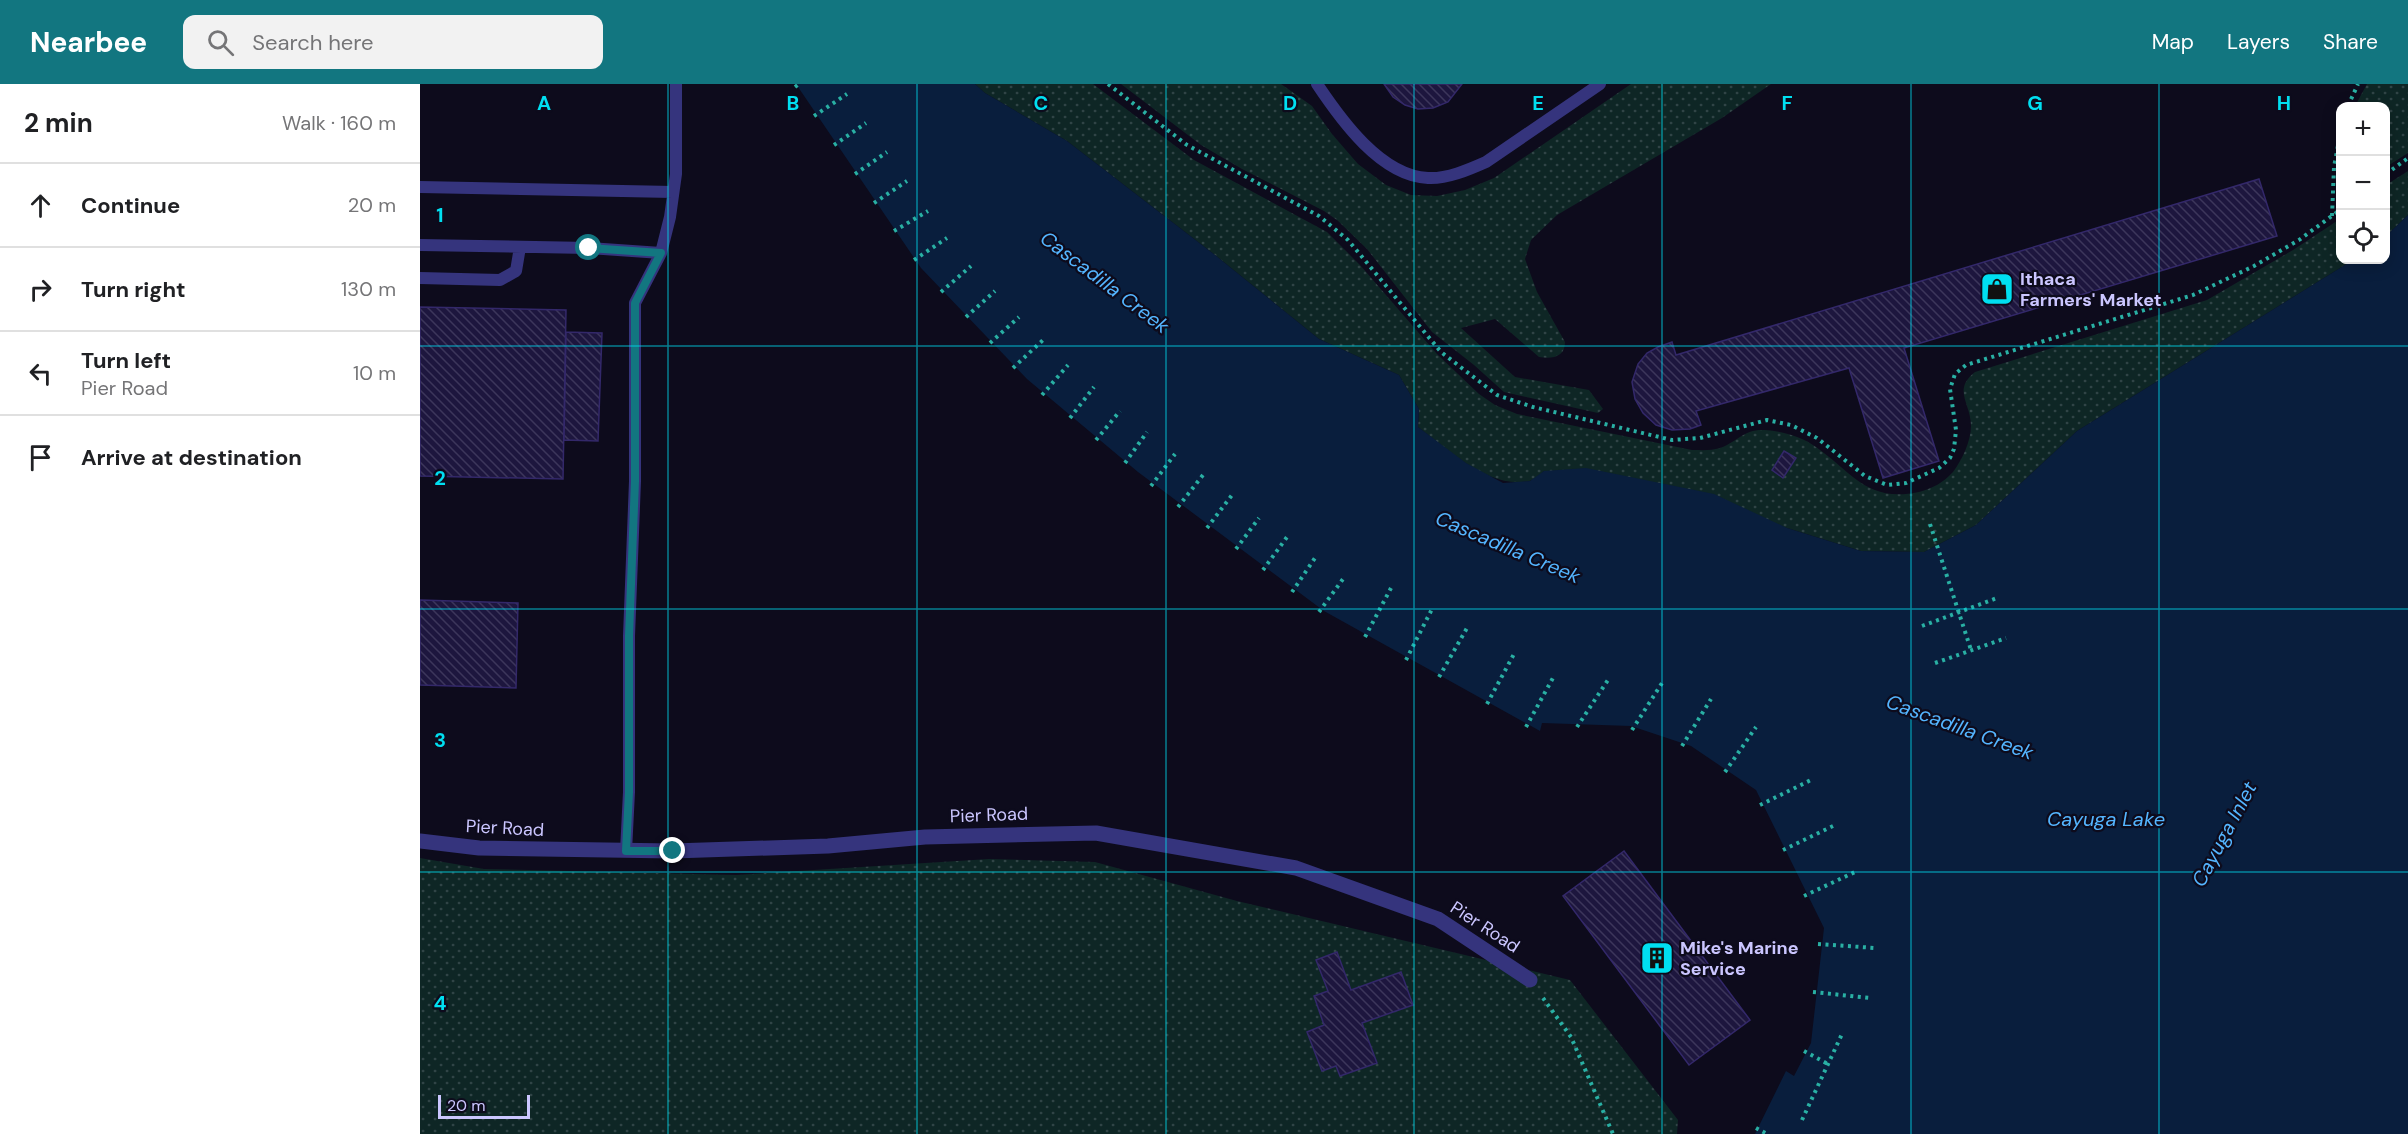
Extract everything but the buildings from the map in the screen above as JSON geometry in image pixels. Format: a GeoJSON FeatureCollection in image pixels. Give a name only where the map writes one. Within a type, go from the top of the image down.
{"type":"FeatureCollection","features":[{"type":"Feature","properties":{"kind":"street","name":"Pier Road"},"geometry":{"type":"LineString","coordinates":[[420,841],[480,848],[626,851],[738,850],[925,837],[1096,832],[1296,868],[1438,919],[1530,980]]}},
{"type":"Feature","properties":{"kind":"lane"},"geometry":{"type":"LineString","coordinates":[[626,851],[629,792],[629,636],[635,481],[635,303],[661,253],[673,192],[676,174],[676,84]]}},
{"type":"Feature","properties":{"kind":"lane"},"geometry":{"type":"LineString","coordinates":[[1317,84],[1356,135],[1388,165],[1406,173],[1428,178],[1468,170],[1486,162],[1600,84]]}},
{"type":"Feature","properties":{"kind":"lane"},"geometry":{"type":"LineString","coordinates":[[420,187],[673,192]]}},
{"type":"Feature","properties":{"kind":"lane"},"geometry":{"type":"LineString","coordinates":[[420,244],[589,248],[661,253]]}},
{"type":"Feature","properties":{"kind":"lane"},"geometry":{"type":"LineString","coordinates":[[420,278],[500,280],[516,271],[520,247]]}},
{"type":"Feature","properties":{"kind":"path"},"geometry":{"type":"LineString","coordinates":[[1108,84],[1187,145],[1319,216],[1347,240],[1441,352],[1497,395],[1533,407],[1672,440],[1700,438],[1767,420],[1791,425],[1816,438],[1865,476],[1887,485],[1906,483],[1940,468],[1950,458],[1954,449],[1956,430],[1950,388],[1954,374],[1966,365],[2193,295],[2254,266],[2299,240],[2336,213]]}},
{"type":"Feature","properties":{"kind":"path"},"geometry":{"type":"LineString","coordinates":[[2350,102],[2358,84]]}},
{"type":"Feature","properties":{"kind":"path"},"geometry":{"type":"LineString","coordinates":[[814,116],[847,94]]}},
{"type":"Feature","properties":{"kind":"path"},"geometry":{"type":"LineString","coordinates":[[834,145],[866,123]]}},
{"type":"Feature","properties":{"kind":"path"},"geometry":{"type":"LineString","coordinates":[[855,174],[888,152]]}},
{"type":"Feature","properties":{"kind":"path"},"geometry":{"type":"LineString","coordinates":[[2332,216],[2336,156]]}},
{"type":"Feature","properties":{"kind":"path"},"geometry":{"type":"LineString","coordinates":[[2390,171],[2408,158]]}},
{"type":"Feature","properties":{"kind":"path"},"geometry":{"type":"LineString","coordinates":[[874,203],[908,181]]}},
{"type":"Feature","properties":{"kind":"path"},"geometry":{"type":"LineString","coordinates":[[894,231],[928,211]]}},
{"type":"Feature","properties":{"kind":"path"},"geometry":{"type":"LineString","coordinates":[[914,260],[947,238]]}},
{"type":"Feature","properties":{"kind":"path"},"geometry":{"type":"LineString","coordinates":[[941,292],[971,266]]}},
{"type":"Feature","properties":{"kind":"path"},"geometry":{"type":"LineString","coordinates":[[966,317],[995,291]]}},
{"type":"Feature","properties":{"kind":"path"},"geometry":{"type":"LineString","coordinates":[[990,343],[1019,317]]}},
{"type":"Feature","properties":{"kind":"path"},"geometry":{"type":"LineString","coordinates":[[1013,368],[1043,340]]}},
{"type":"Feature","properties":{"kind":"path"},"geometry":{"type":"LineString","coordinates":[[1042,395],[1068,365]]}},
{"type":"Feature","properties":{"kind":"path"},"geometry":{"type":"LineString","coordinates":[[1070,418],[1094,387]]}},
{"type":"Feature","properties":{"kind":"path"},"geometry":{"type":"LineString","coordinates":[[1096,440],[1120,411]]}},
{"type":"Feature","properties":{"kind":"path"},"geometry":{"type":"LineString","coordinates":[[1125,463],[1147,432]]}},
{"type":"Feature","properties":{"kind":"path"},"geometry":{"type":"LineString","coordinates":[[1151,486],[1175,454]]}},
{"type":"Feature","properties":{"kind":"path"},"geometry":{"type":"LineString","coordinates":[[1178,507],[1203,475]]}},
{"type":"Feature","properties":{"kind":"path"},"geometry":{"type":"LineString","coordinates":[[1207,528],[1232,495]]}},
{"type":"Feature","properties":{"kind":"path"},"geometry":{"type":"LineString","coordinates":[[1236,549],[1259,518]]}},
{"type":"Feature","properties":{"kind":"path"},"geometry":{"type":"LineString","coordinates":[[1930,524],[1971,650]]}},
{"type":"Feature","properties":{"kind":"path"},"geometry":{"type":"LineString","coordinates":[[1263,570],[1287,537]]}},
{"type":"Feature","properties":{"kind":"path"},"geometry":{"type":"LineString","coordinates":[[1292,592],[1315,558]]}},
{"type":"Feature","properties":{"kind":"path"},"geometry":{"type":"LineString","coordinates":[[1319,612],[1343,579]]}},
{"type":"Feature","properties":{"kind":"path"},"geometry":{"type":"LineString","coordinates":[[1365,637],[1392,588]]}},
{"type":"Feature","properties":{"kind":"path"},"geometry":{"type":"LineString","coordinates":[[1922,626],[1997,598]]}},
{"type":"Feature","properties":{"kind":"path"},"geometry":{"type":"LineString","coordinates":[[1406,660],[1432,609]]}},
{"type":"Feature","properties":{"kind":"path"},"geometry":{"type":"LineString","coordinates":[[1439,677],[1467,628]]}},
{"type":"Feature","properties":{"kind":"path"},"geometry":{"type":"LineString","coordinates":[[1935,663],[2006,638]]}},
{"type":"Feature","properties":{"kind":"path"},"geometry":{"type":"LineString","coordinates":[[1487,704],[1514,654]]}},
{"type":"Feature","properties":{"kind":"path"},"geometry":{"type":"LineString","coordinates":[[1526,727],[1554,676]]}},
{"type":"Feature","properties":{"kind":"path"},"geometry":{"type":"LineString","coordinates":[[1577,726],[1608,680]]}},
{"type":"Feature","properties":{"kind":"path"},"geometry":{"type":"LineString","coordinates":[[1632,730],[1662,682]]}},
{"type":"Feature","properties":{"kind":"path"},"geometry":{"type":"LineString","coordinates":[[1682,746],[1711,699]]}},
{"type":"Feature","properties":{"kind":"path"},"geometry":{"type":"LineString","coordinates":[[1725,772],[1756,726]]}},
{"type":"Feature","properties":{"kind":"path"},"geometry":{"type":"LineString","coordinates":[[1760,805],[1811,780]]}},
{"type":"Feature","properties":{"kind":"path"},"geometry":{"type":"LineString","coordinates":[[1783,850],[1833,826]]}},
{"type":"Feature","properties":{"kind":"path"},"geometry":{"type":"LineString","coordinates":[[1804,896],[1855,872]]}},
{"type":"Feature","properties":{"kind":"path"},"geometry":{"type":"LineString","coordinates":[[1818,944],[1875,948]]}},
{"type":"Feature","properties":{"kind":"path"},"geometry":{"type":"LineString","coordinates":[[1530,980],[1570,1036],[1612,1134]]}},
{"type":"Feature","properties":{"kind":"path"},"geometry":{"type":"LineString","coordinates":[[1813,992],[1870,998]]}},
{"type":"Feature","properties":{"kind":"path"},"geometry":{"type":"LineString","coordinates":[[1802,1120],[1842,1034]]}},
{"type":"Feature","properties":{"kind":"path"},"geometry":{"type":"LineString","coordinates":[[1804,1051],[1828,1064]]}},
{"type":"Feature","properties":{"kind":"path"},"geometry":{"type":"LineString","coordinates":[[1755,1128],[1767,1134]]}},
{"type":"Feature","properties":{"kind":"green space"},"geometry":{"type":"Polygon","coordinates":[[[975,84],[1093,84],[1194,160],[1327,232],[1360,265],[1437,354],[1479,394],[1495,405],[1517,414],[1692,450],[1720,448],[1756,430],[1785,433],[1811,444],[1851,476],[1873,489],[1886,493],[1919,492],[1942,482],[1953,472],[1968,444],[1971,426],[1964,391],[1968,379],[1975,372],[2207,300],[2293,250],[2336,222],[2336,264],[2347,264],[2077,431],[1976,525],[1924,552],[1861,551],[1787,528],[1544,471],[1531,480],[1514,482],[1484,474],[1418,427],[1419,409],[1399,375],[1319,339],[1067,141],[985,93],[975,84]]]}},
{"type":"Feature","properties":{"kind":"green space"},"geometry":{"type":"Polygon","coordinates":[[[1121,84],[1281,84],[1312,106],[1358,164],[1386,185],[1411,195],[1437,196],[1465,190],[1494,178],[1631,84],[1771,84],[1722,118],[1557,215],[1531,240],[1525,259],[1537,292],[1565,342],[1560,354],[1549,358],[1539,357],[1495,319],[1461,328],[1515,377],[1589,390],[1603,409],[1598,413],[1504,392],[1432,332],[1367,249],[1337,220],[1201,145],[1121,84]]]}},
{"type":"Feature","properties":{"kind":"green space"},"geometry":{"type":"Polygon","coordinates":[[[2367,84],[2408,84],[2408,153],[2390,164],[2390,102],[2357,102],[2367,84]]]}},
{"type":"Feature","properties":{"kind":"green space"},"geometry":{"type":"Polygon","coordinates":[[[2408,171],[2408,215],[2390,232],[2390,210],[2390,182],[2408,171]]]}},
{"type":"Feature","properties":{"kind":"green space"},"geometry":{"type":"Polygon","coordinates":[[[420,858],[484,869],[736,875],[989,859],[1095,862],[1237,901],[1570,980],[1678,1120],[1677,1134],[420,1134],[420,858]]]}},
{"type":"Feature","properties":{"kind":"water","name":"Cayuga Lake"},"geometry":{"type":"Polygon","coordinates":[[[796,84],[975,84],[985,93],[1067,141],[1319,339],[1399,375],[1419,409],[1418,427],[1466,463],[1503,483],[1530,481],[1544,471],[1586,468],[1714,494],[1787,528],[1861,551],[1924,552],[1976,525],[2077,431],[2347,264],[2390,264],[2390,232],[2408,215],[2408,1134],[1755,1134],[1786,1071],[1794,1076],[1811,1043],[1824,928],[1756,790],[1691,746],[1631,726],[1542,723],[1540,731],[1324,611],[1138,472],[1027,379],[921,268],[796,84]]]}},
{"type":"Feature","properties":{"kind":"place","name":"Ithaca Farmers' Market"},"geometry":{"type":"Point","coordinates":[1997,289]}},
{"type":"Feature","properties":{"kind":"place","name":"Mike's Marine Service"},"geometry":{"type":"Point","coordinates":[1657,958]}},
{"type":"Feature","properties":{"kind":"route"},"geometry":{"type":"LineString","coordinates":[[589,248],[661,253],[635,303],[635,481],[629,636],[630,741],[626,851],[673,851]]}},
{"type":"Feature","properties":{"kind":"water label","name":"Cascadilla Creek"},"geometry":{"type":"Point","coordinates":[1105,282]}},
{"type":"Feature","properties":{"kind":"water label","name":"Cascadilla Creek"},"geometry":{"type":"Point","coordinates":[1508,547]}},
{"type":"Feature","properties":{"kind":"water label","name":"Cascadilla Creek"},"geometry":{"type":"Point","coordinates":[1960,727]}},
{"type":"Feature","properties":{"kind":"water label","name":"Cayuga Inlet"},"geometry":{"type":"Point","coordinates":[2224,834]}}]}
